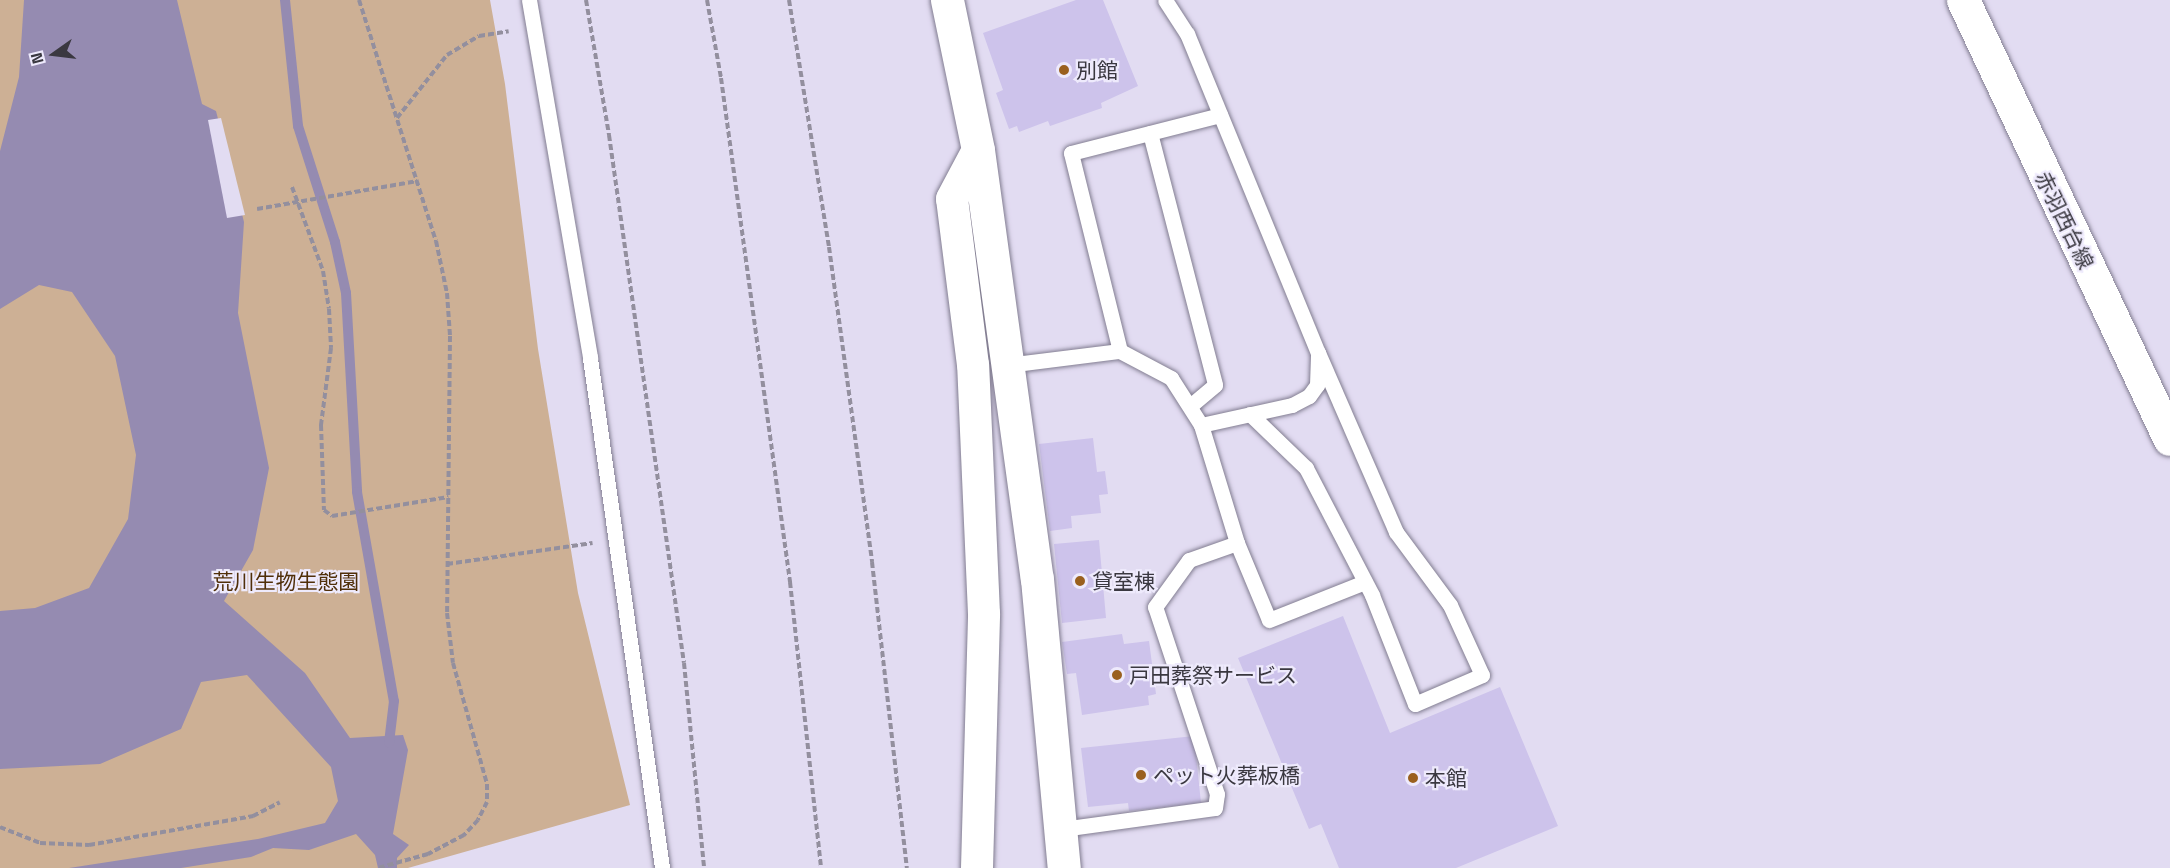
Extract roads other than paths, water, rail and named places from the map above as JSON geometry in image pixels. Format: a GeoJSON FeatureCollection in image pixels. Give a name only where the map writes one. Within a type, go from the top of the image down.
{"type":"FeatureCollection","features":[{"type":"Feature","properties":{"kind":"street"},"geometry":{"type":"LineString","coordinates":[[947,0],[978,150],[1036,579],[1065,868]]}},
{"type":"Feature","properties":{"kind":"street","name":"赤羽西台線"},"geometry":{"type":"LineString","coordinates":[[1962,0],[2170,439]]}},
{"type":"Feature","properties":{"kind":"street"},"geometry":{"type":"LineString","coordinates":[[977,868],[984,614],[973,364],[952,199],[978,150]]}},
{"type":"Feature","properties":{"kind":"lane"},"geometry":{"type":"LineString","coordinates":[[529,0],[590,358],[662,868]]}},
{"type":"Feature","properties":{"kind":"lane"},"geometry":{"type":"LineString","coordinates":[[1165,0],[1187,34],[1318,353],[1396,532],[1450,606],[1482,675],[1415,704],[1365,582],[1306,468],[1251,414]]}},
{"type":"Feature","properties":{"kind":"lane"},"geometry":{"type":"LineString","coordinates":[[1120,351],[1071,153],[1220,115]]}},
{"type":"Feature","properties":{"kind":"lane"},"geometry":{"type":"LineString","coordinates":[[1150,133],[1215,385],[1190,406]]}},
{"type":"Feature","properties":{"kind":"lane"},"geometry":{"type":"LineString","coordinates":[[1007,365],[1120,351],[1171,378],[1201,425],[1237,543],[1269,620],[1365,582]]}},
{"type":"Feature","properties":{"kind":"lane"},"geometry":{"type":"LineString","coordinates":[[1201,425],[1292,405],[1309,396],[1317,385],[1318,353]]}},
{"type":"Feature","properties":{"kind":"lane"},"geometry":{"type":"LineString","coordinates":[[1062,829],[1215,808],[1217,794],[1155,607],[1189,560],[1237,543]]}},
{"type":"Feature","properties":{"kind":"waterway"},"geometry":{"type":"LineString","coordinates":[[285,0],[298,126],[335,242],[346,293],[357,492],[394,701],[389,743]]}},
{"type":"Feature","properties":{"kind":"place","name":"別館"},"geometry":{"type":"Point","coordinates":[1064,70]}},
{"type":"Feature","properties":{"kind":"place","name":"貸室棟"},"geometry":{"type":"Point","coordinates":[1080,581]}},
{"type":"Feature","properties":{"kind":"place","name":"戸田葬祭サービス"},"geometry":{"type":"Point","coordinates":[1117,675]}},
{"type":"Feature","properties":{"kind":"place","name":"ペット火葬板橋"},"geometry":{"type":"Point","coordinates":[1141,775]}},
{"type":"Feature","properties":{"kind":"place","name":"本館"},"geometry":{"type":"Point","coordinates":[1413,778]}},
{"type":"Feature","properties":{"kind":"park label","name":"荒川生物生態園"},"geometry":{"type":"Point","coordinates":[286,581]}}]}
